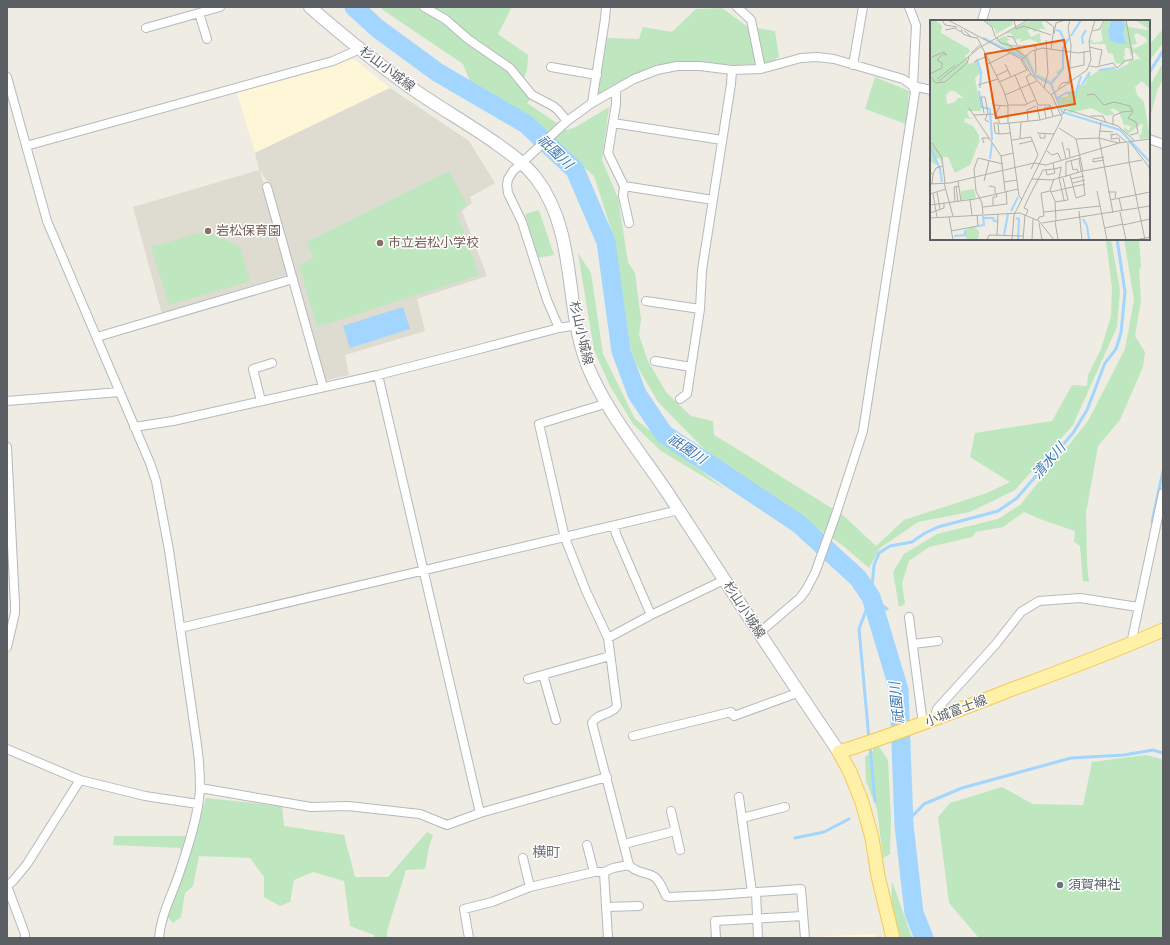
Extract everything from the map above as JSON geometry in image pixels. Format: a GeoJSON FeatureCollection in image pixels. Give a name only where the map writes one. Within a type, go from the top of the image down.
{"type":"FeatureCollection","features":[{"type":"Feature","properties":{"kind":"main road","name":"杉山小城線"},"geometry":{"type":"LineString","coordinates":[[310,7],[360,49],[409,86],[485,135],[521,162],[535,177],[547,195],[558,219],[565,246],[577,325],[584,354],[590,374],[605,403],[653,471],[839,752]]}},
{"type":"Feature","properties":{"kind":"main road","name":"小城富士線"},"geometry":{"type":"LineString","coordinates":[[839,752],[929,722],[1131,644],[1163,630]]}},
{"type":"Feature","properties":{"kind":"main road"},"geometry":{"type":"LineString","coordinates":[[839,752],[850,772],[862,802],[872,838],[878,876],[893,938]]}},
{"type":"Feature","properties":{"kind":"street"},"geometry":{"type":"LineString","coordinates":[[187,7],[190,16]]}},
{"type":"Feature","properties":{"kind":"street"},"geometry":{"type":"LineString","coordinates":[[146,28],[220,7]]}},
{"type":"Feature","properties":{"kind":"street"},"geometry":{"type":"LineString","coordinates":[[424,7],[445,19],[468,39],[510,68],[532,95],[553,106],[567,121]]}},
{"type":"Feature","properties":{"kind":"street"},"geometry":{"type":"LineString","coordinates":[[592,103],[606,7]]}},
{"type":"Feature","properties":{"kind":"street"},"geometry":{"type":"LineString","coordinates":[[737,7],[751,20],[761,69]]}},
{"type":"Feature","properties":{"kind":"street"},"geometry":{"type":"LineString","coordinates":[[853,65],[863,7]]}},
{"type":"Feature","properties":{"kind":"street"},"geometry":{"type":"LineString","coordinates":[[759,633],[800,598],[815,573],[863,431],[915,92],[913,86],[916,25],[909,7]]}},
{"type":"Feature","properties":{"kind":"street"},"geometry":{"type":"LineString","coordinates":[[982,20],[986,7]]}},
{"type":"Feature","properties":{"kind":"street"},"geometry":{"type":"LineString","coordinates":[[199,13],[207,39]]}},
{"type":"Feature","properties":{"kind":"street"},"geometry":{"type":"LineString","coordinates":[[26,146],[333,61],[360,49]]}},
{"type":"Feature","properties":{"kind":"street"},"geometry":{"type":"LineString","coordinates":[[558,328],[547,300],[522,222],[508,193],[507,185],[508,179],[521,162],[567,121],[592,103],[634,79],[657,70],[677,66],[700,66],[732,70],[761,69],[801,58],[817,57],[834,59],[904,78],[913,86],[930,90]]}},
{"type":"Feature","properties":{"kind":"street"},"geometry":{"type":"LineString","coordinates":[[551,67],[597,75]]}},
{"type":"Feature","properties":{"kind":"street"},"geometry":{"type":"LineString","coordinates":[[680,399],[687,394],[700,309],[702,270],[732,70]]}},
{"type":"Feature","properties":{"kind":"street"},"geometry":{"type":"LineString","coordinates":[[7,77],[47,222],[150,463],[156,481],[169,550],[197,745],[200,788],[189,844],[181,870],[164,911],[159,938]]}},
{"type":"Feature","properties":{"kind":"street"},"geometry":{"type":"LineString","coordinates":[[616,90],[616,104],[608,153],[624,186],[623,196],[629,223]]}},
{"type":"Feature","properties":{"kind":"street"},"geometry":{"type":"LineString","coordinates":[[613,123],[722,140]]}},
{"type":"Feature","properties":{"kind":"street"},"geometry":{"type":"LineString","coordinates":[[1150,139],[1163,144]]}},
{"type":"Feature","properties":{"kind":"street"},"geometry":{"type":"LineString","coordinates":[[624,186],[713,200]]}},
{"type":"Feature","properties":{"kind":"street"},"geometry":{"type":"LineString","coordinates":[[267,187],[323,387]]}},
{"type":"Feature","properties":{"kind":"street"},"geometry":{"type":"LineString","coordinates":[[97,337],[293,279]]}},
{"type":"Feature","properties":{"kind":"street"},"geometry":{"type":"LineString","coordinates":[[646,300],[700,309]]}},
{"type":"Feature","properties":{"kind":"street"},"geometry":{"type":"LineString","coordinates":[[134,426],[173,421],[378,375],[558,328],[577,325]]}},
{"type":"Feature","properties":{"kind":"street"},"geometry":{"type":"LineString","coordinates":[[655,361],[691,367]]}},
{"type":"Feature","properties":{"kind":"street"},"geometry":{"type":"LineString","coordinates":[[261,401],[253,369],[272,363]]}},
{"type":"Feature","properties":{"kind":"street"},"geometry":{"type":"LineString","coordinates":[[378,375],[480,812]]}},
{"type":"Feature","properties":{"kind":"street"},"geometry":{"type":"LineString","coordinates":[[7,401],[120,392]]}},
{"type":"Feature","properties":{"kind":"street"},"geometry":{"type":"LineString","coordinates":[[605,403],[539,424],[565,538],[586,591],[608,638],[616,706],[614,710],[595,718],[592,723],[629,865],[635,871],[654,876],[661,885],[666,896],[669,897],[801,889],[805,938]]}},
{"type":"Feature","properties":{"kind":"street"},"geometry":{"type":"LineString","coordinates":[[7,447],[15,604],[15,613],[9,631],[7,647]]}},
{"type":"Feature","properties":{"kind":"street"},"geometry":{"type":"LineString","coordinates":[[1131,644],[1163,493]]}},
{"type":"Feature","properties":{"kind":"street"},"geometry":{"type":"LineString","coordinates":[[180,628],[678,510]]}},
{"type":"Feature","properties":{"kind":"street"},"geometry":{"type":"LineString","coordinates":[[614,526],[616,534],[651,615]]}},
{"type":"Feature","properties":{"kind":"street"},"geometry":{"type":"LineString","coordinates":[[608,638],[651,615],[724,580]]}},
{"type":"Feature","properties":{"kind":"street"},"geometry":{"type":"LineString","coordinates":[[929,722],[936,709],[995,645],[1021,612],[1039,601],[1080,598],[1138,607]]}},
{"type":"Feature","properties":{"kind":"street"},"geometry":{"type":"LineString","coordinates":[[909,617],[929,722]]}},
{"type":"Feature","properties":{"kind":"street"},"geometry":{"type":"LineString","coordinates":[[913,644],[938,641]]}},
{"type":"Feature","properties":{"kind":"street"},"geometry":{"type":"LineString","coordinates":[[528,679],[610,656]]}},
{"type":"Feature","properties":{"kind":"street"},"geometry":{"type":"LineString","coordinates":[[543,675],[556,720]]}},
{"type":"Feature","properties":{"kind":"street"},"geometry":{"type":"LineString","coordinates":[[633,736],[731,712],[734,716],[800,692]]}},
{"type":"Feature","properties":{"kind":"street"},"geometry":{"type":"LineString","coordinates":[[7,749],[80,780],[144,796],[198,804]]}},
{"type":"Feature","properties":{"kind":"street"},"geometry":{"type":"LineString","coordinates":[[200,788],[311,807],[348,806],[420,814],[447,825],[480,812],[607,777]]}},
{"type":"Feature","properties":{"kind":"street"},"geometry":{"type":"LineString","coordinates":[[25,938],[25,934],[7,886],[27,864],[80,780]]}},
{"type":"Feature","properties":{"kind":"street"},"geometry":{"type":"LineString","coordinates":[[739,797],[754,892],[758,938]]}},
{"type":"Feature","properties":{"kind":"street"},"geometry":{"type":"LineString","coordinates":[[742,818],[785,807]]}},
{"type":"Feature","properties":{"kind":"street"},"geometry":{"type":"LineString","coordinates":[[671,811],[680,850]]}},
{"type":"Feature","properties":{"kind":"street"},"geometry":{"type":"LineString","coordinates":[[624,844],[675,831]]}},
{"type":"Feature","properties":{"kind":"street"},"geometry":{"type":"LineString","coordinates":[[587,845],[594,872]]}},
{"type":"Feature","properties":{"kind":"street"},"geometry":{"type":"LineString","coordinates":[[523,858],[530,887]]}},
{"type":"Feature","properties":{"kind":"street"},"geometry":{"type":"LineString","coordinates":[[470,938],[464,910],[492,902],[530,887],[594,872],[604,872],[613,868],[629,865]]}},
{"type":"Feature","properties":{"kind":"street"},"geometry":{"type":"LineString","coordinates":[[604,872],[608,938]]}},
{"type":"Feature","properties":{"kind":"street"},"geometry":{"type":"LineString","coordinates":[[606,907],[639,906]]}},
{"type":"Feature","properties":{"kind":"street"},"geometry":{"type":"LineString","coordinates":[[716,938],[715,921],[803,916]]}},
{"type":"Feature","properties":{"kind":"shaded area"},"geometry":{"type":"Polygon","coordinates":[[[354,59],[390,88],[255,153],[237,93],[248,88],[354,59]]]}},
{"type":"Feature","properties":{"kind":"shaded area","name":"市立岩松小学校"},"geometry":{"type":"Polygon","coordinates":[[[390,88],[469,141],[495,183],[470,197],[472,203],[462,211],[487,276],[417,299],[425,331],[345,355],[349,375],[323,381],[271,186],[260,171],[287,275],[162,314],[133,207],[259,170],[255,153],[390,88]]]}},
{"type":"Feature","properties":{"kind":"shaded area"},"geometry":{"type":"Polygon","coordinates":[[[875,934],[875,938],[808,937],[875,934]]]}},
{"type":"Feature","properties":{"kind":"green space"},"geometry":{"type":"Polygon","coordinates":[[[381,7],[512,7],[498,34],[528,55],[527,70],[523,81],[535,94],[527,103],[567,130],[576,127],[609,107],[602,160],[618,198],[628,262],[635,273],[641,319],[639,335],[648,361],[666,392],[691,416],[713,421],[714,435],[844,516],[876,546],[904,520],[987,493],[1010,482],[970,457],[975,433],[1052,421],[1072,385],[1087,386],[1088,375],[1101,349],[1111,316],[1112,288],[1106,240],[1111,240],[1120,290],[1117,327],[1073,425],[1015,490],[970,512],[918,522],[880,548],[869,568],[842,545],[709,454],[658,402],[636,364],[624,329],[612,232],[594,176],[536,126],[471,84],[463,64],[383,10],[381,7]]]}},
{"type":"Feature","properties":{"kind":"green space"},"geometry":{"type":"Polygon","coordinates":[[[722,8],[748,27],[775,31],[779,57],[767,64],[734,65],[677,61],[650,68],[596,98],[607,38],[639,39],[643,27],[672,32],[696,9],[722,8]]]}},
{"type":"Feature","properties":{"kind":"green space"},"geometry":{"type":"Polygon","coordinates":[[[1163,29],[1163,43],[1150,60],[1150,44],[1163,29]]]}},
{"type":"Feature","properties":{"kind":"green space"},"geometry":{"type":"Polygon","coordinates":[[[1163,63],[1163,79],[1157,91],[1150,118],[1150,85],[1163,63]]]}},
{"type":"Feature","properties":{"kind":"green space"},"geometry":{"type":"Polygon","coordinates":[[[875,77],[909,91],[906,124],[865,109],[875,77]]]}},
{"type":"Feature","properties":{"kind":"green space"},"geometry":{"type":"Polygon","coordinates":[[[449,171],[467,205],[457,213],[479,275],[317,327],[299,266],[313,258],[307,242],[449,171]]]}},
{"type":"Feature","properties":{"kind":"green space"},"geometry":{"type":"Polygon","coordinates":[[[539,210],[554,255],[538,258],[525,214],[539,210]]]}},
{"type":"Feature","properties":{"kind":"green space"},"geometry":{"type":"Polygon","coordinates":[[[206,231],[240,247],[250,281],[169,305],[151,247],[206,231]]]}},
{"type":"Feature","properties":{"kind":"green space"},"geometry":{"type":"Polygon","coordinates":[[[1124,240],[1139,240],[1141,300],[1135,336],[1145,352],[1143,367],[1120,420],[1098,446],[1086,511],[1089,582],[1083,581],[1080,546],[1074,542],[1075,531],[1024,512],[1003,527],[976,532],[972,537],[929,547],[909,561],[902,583],[905,604],[899,607],[893,572],[904,554],[937,534],[998,519],[1020,505],[1088,421],[1125,349],[1134,300],[1124,240]]]}},
{"type":"Feature","properties":{"kind":"green space"},"geometry":{"type":"Polygon","coordinates":[[[578,253],[591,273],[603,354],[635,419],[726,490],[661,451],[633,424],[610,386],[594,350],[578,253]]]}},
{"type":"Feature","properties":{"kind":"green space"},"geometry":{"type":"Polygon","coordinates":[[[873,738],[888,760],[891,819],[890,854],[883,858],[877,809],[866,781],[865,757],[873,751],[873,738]]]}},
{"type":"Feature","properties":{"kind":"green space"},"geometry":{"type":"Polygon","coordinates":[[[1146,755],[1161,759],[1163,761],[1163,938],[979,938],[949,903],[938,817],[950,803],[1002,787],[1033,804],[1083,805],[1092,762],[1146,755]]]}},
{"type":"Feature","properties":{"kind":"green space"},"geometry":{"type":"Polygon","coordinates":[[[206,798],[282,806],[284,826],[344,835],[355,877],[388,877],[427,832],[433,835],[425,869],[406,870],[387,931],[387,938],[375,938],[374,935],[350,926],[344,881],[313,872],[294,880],[290,902],[280,906],[264,897],[264,877],[250,858],[199,856],[193,886],[185,893],[181,917],[173,923],[166,915],[185,871],[180,848],[113,845],[114,836],[194,836],[206,798]]]}},
{"type":"Feature","properties":{"kind":"green space"},"geometry":{"type":"Polygon","coordinates":[[[892,881],[912,938],[900,938],[891,911],[892,881]]]}},
{"type":"Feature","properties":{"kind":"water"},"geometry":{"type":"Polygon","coordinates":[[[403,307],[410,329],[350,348],[343,326],[403,307]]]}},
{"type":"Feature","properties":{"kind":"waterway","name":"祇園川"},"geometry":{"type":"LineString","coordinates":[[354,7],[377,28],[437,72],[526,124],[575,170],[606,242],[621,351],[637,394],[664,434],[799,524],[858,578],[871,597],[899,690],[904,825],[914,913],[924,938]]}},
{"type":"Feature","properties":{"kind":"waterway","name":"清水川"},"geometry":{"type":"LineString","coordinates":[[1150,71],[1163,51]]}},
{"type":"Feature","properties":{"kind":"waterway","name":"清水川"},"geometry":{"type":"LineString","coordinates":[[871,597],[874,565],[879,553],[890,546],[912,542],[925,533],[938,527],[998,511],[1017,498],[1073,433],[1087,410],[1105,363],[1116,349],[1121,333],[1125,292],[1117,240]]}},
{"type":"Feature","properties":{"kind":"waterway"},"geometry":{"type":"LineString","coordinates":[[1152,522],[1163,471]]}},
{"type":"Feature","properties":{"kind":"waterway"},"geometry":{"type":"LineString","coordinates":[[869,739],[859,629],[871,597],[887,609]]}},
{"type":"Feature","properties":{"kind":"waterway"},"geometry":{"type":"LineString","coordinates":[[870,747],[875,801]]}},
{"type":"Feature","properties":{"kind":"waterway"},"geometry":{"type":"LineString","coordinates":[[904,825],[924,804],[962,788],[1071,758],[1124,755],[1153,750],[1163,753]]}},
{"type":"Feature","properties":{"kind":"waterway"},"geometry":{"type":"LineString","coordinates":[[795,838],[824,832],[849,819]]}},
{"type":"Feature","properties":{"kind":"place","name":"岩松保育園"},"geometry":{"type":"Point","coordinates":[208,231]}},
{"type":"Feature","properties":{"kind":"place","name":"市立岩松小学校"},"geometry":{"type":"Point","coordinates":[380,243]}},
{"type":"Feature","properties":{"kind":"place","name":"須賀神社"},"geometry":{"type":"Point","coordinates":[1060,885]}},
{"type":"Feature","properties":{"kind":"district","name":"横町"},"geometry":{"type":"Point","coordinates":[546,852]}}]}
